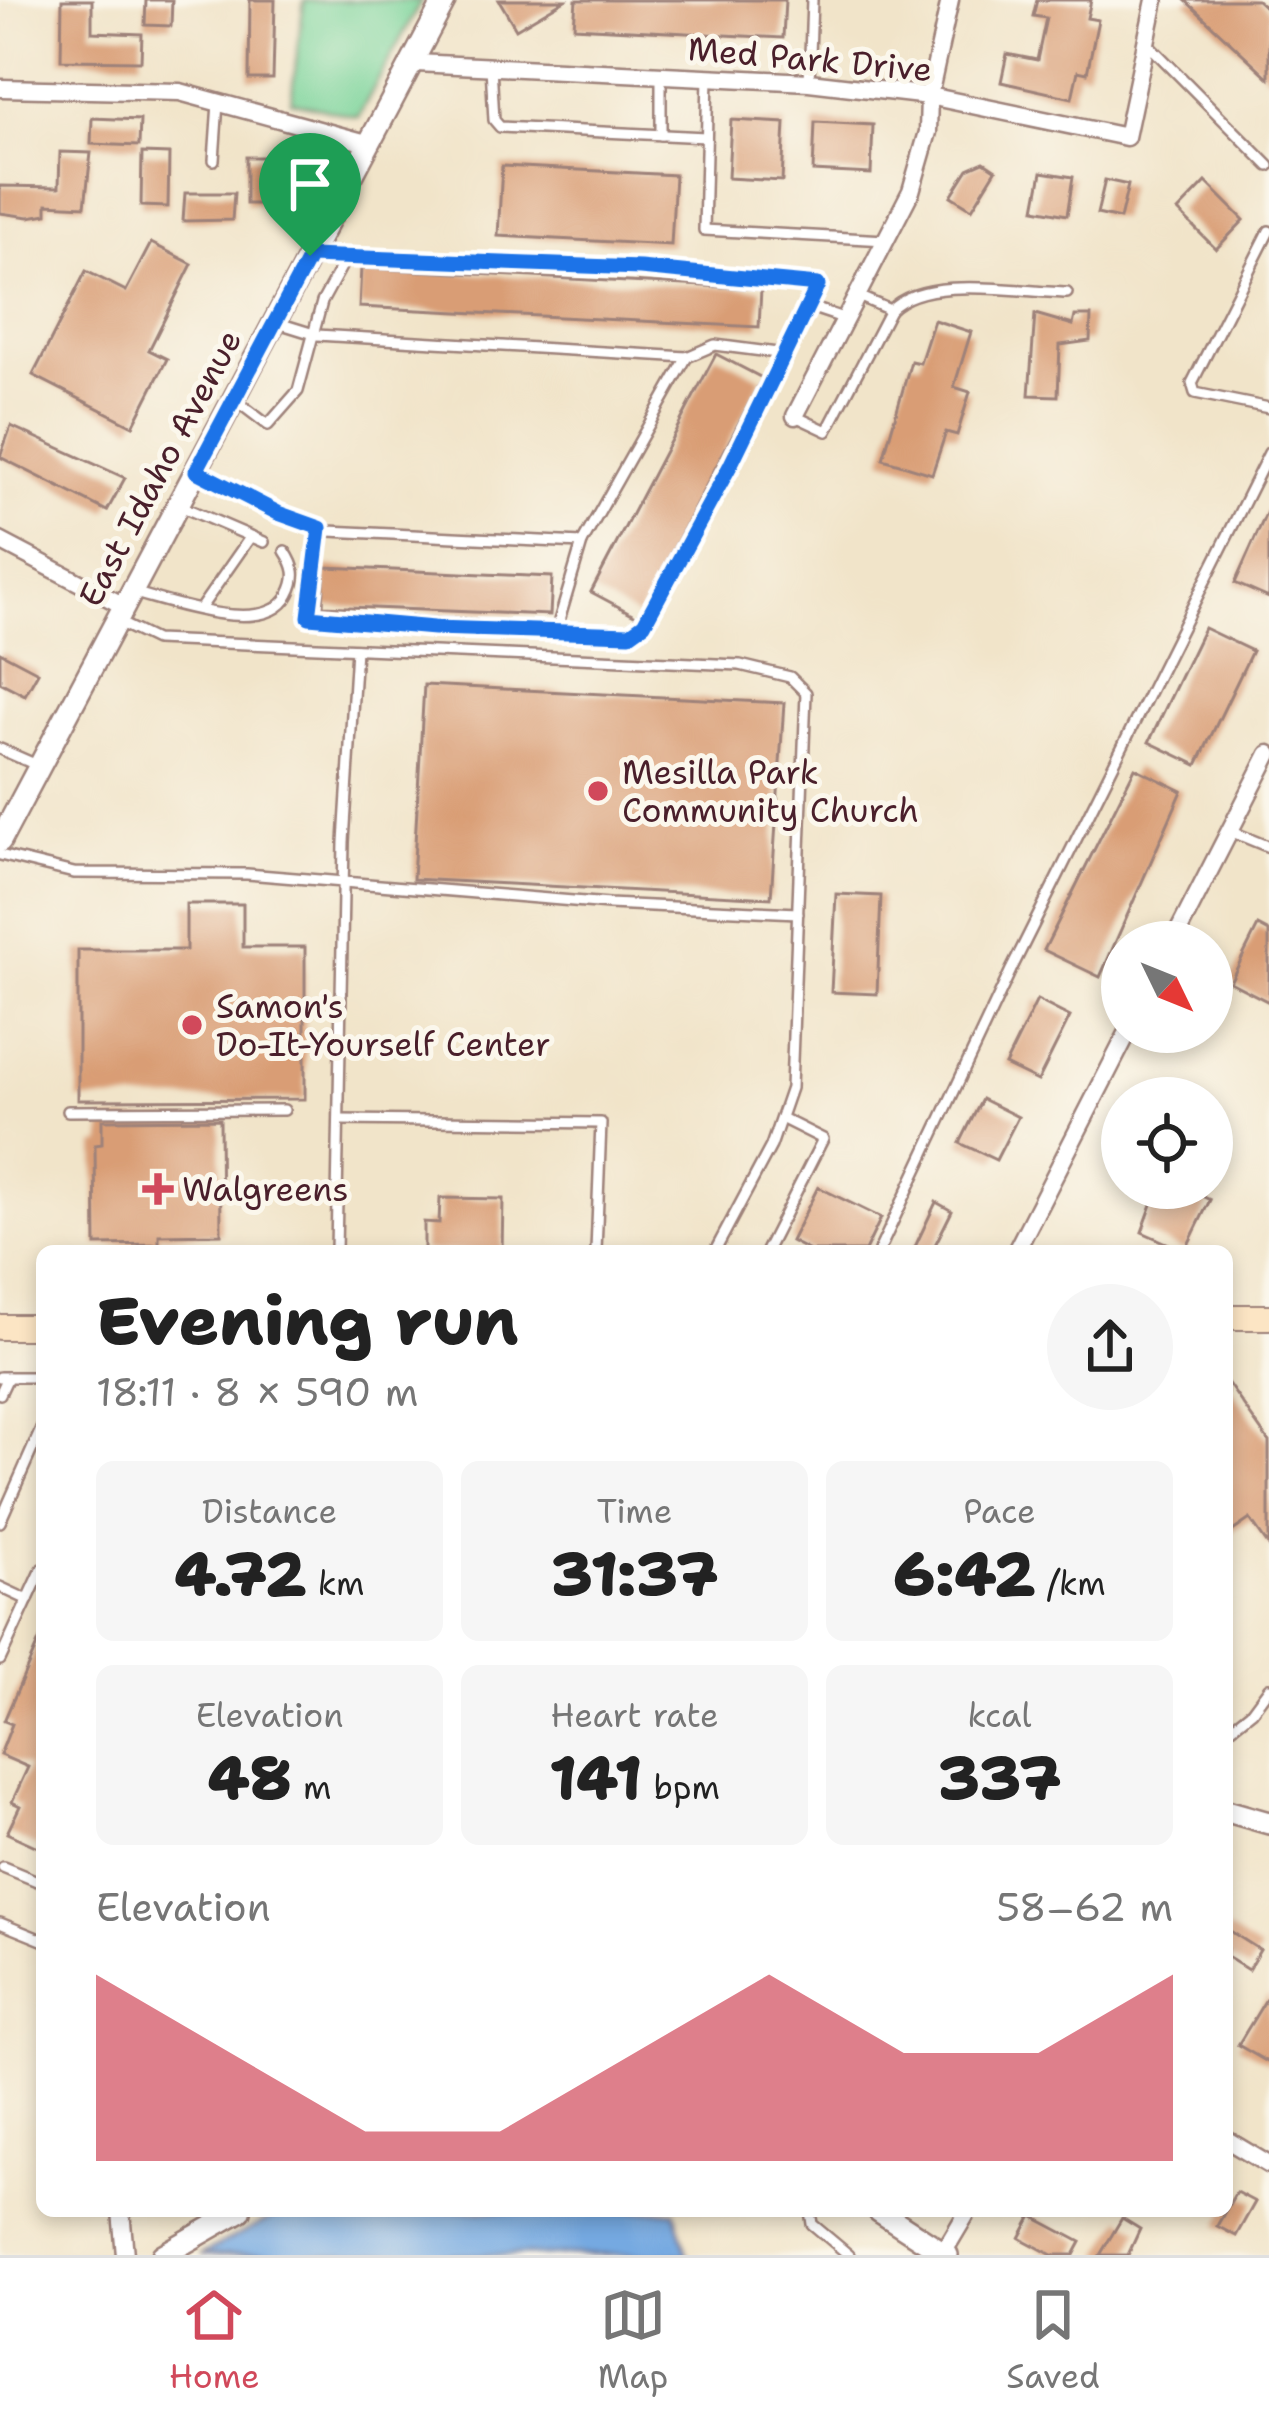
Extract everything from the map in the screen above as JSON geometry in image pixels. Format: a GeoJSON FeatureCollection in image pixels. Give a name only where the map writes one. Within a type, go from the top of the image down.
{"type":"FeatureCollection","features":[{"type":"Feature","properties":{"kind":"main road"},"geometry":{"type":"LineString","coordinates":[[1233,1317],[1269,1317]]}},
{"type":"Feature","properties":{"kind":"main road"},"geometry":{"type":"LineString","coordinates":[[0,1327],[36,1327]]}},
{"type":"Feature","properties":{"kind":"street","name":"East Idaho Avenue"},"geometry":{"type":"LineString","coordinates":[[0,841],[416,63],[445,0]]}},
{"type":"Feature","properties":{"kind":"street"},"geometry":{"type":"LineString","coordinates":[[795,416],[916,172],[928,132],[929,96],[950,0]]}},
{"type":"Feature","properties":{"kind":"street","name":"Med Park Drive"},"geometry":{"type":"LineString","coordinates":[[416,63],[809,82],[929,96],[1126,137],[1155,0]]}},
{"type":"Feature","properties":{"kind":"street"},"geometry":{"type":"LineString","coordinates":[[0,88],[180,92],[370,145]]}},
{"type":"Feature","properties":{"kind":"street"},"geometry":{"type":"LineString","coordinates":[[0,541],[124,606]]}},
{"type":"Feature","properties":{"kind":"street"},"geometry":{"type":"LineString","coordinates":[[1184,921],[1268,760]]}},
{"type":"Feature","properties":{"kind":"street"},"geometry":{"type":"LineString","coordinates":[[1019,1245],[1117,1053]]}},
{"type":"Feature","properties":{"kind":"street"},"geometry":{"type":"LineString","coordinates":[[1233,1813],[1269,1823]]}},
{"type":"Feature","properties":{"kind":"street"},"geometry":{"type":"LineString","coordinates":[[1233,2144],[1269,2165]]}},
{"type":"Feature","properties":{"kind":"street"},"geometry":{"type":"LineString","coordinates":[[122,2217],[125,2255]]}},
{"type":"Feature","properties":{"kind":"street"},"geometry":{"type":"LineString","coordinates":[[163,2255],[230,2217]]}},
{"type":"Feature","properties":{"kind":"street"},"geometry":{"type":"LineString","coordinates":[[888,2217],[945,2254],[965,2217]]}},
{"type":"Feature","properties":{"kind":"lane"},"geometry":{"type":"LineString","coordinates":[[809,82],[812,0]]}},
{"type":"Feature","properties":{"kind":"lane"},"geometry":{"type":"LineString","coordinates":[[1146,42],[1269,166]]}},
{"type":"Feature","properties":{"kind":"lane"},"geometry":{"type":"LineString","coordinates":[[491,66],[494,120],[500,127],[706,137]]}},
{"type":"Feature","properties":{"kind":"lane"},"geometry":{"type":"LineString","coordinates":[[661,75],[661,135]]}},
{"type":"Feature","properties":{"kind":"lane"},"geometry":{"type":"LineString","coordinates":[[708,77],[704,230],[886,240]]}},
{"type":"Feature","properties":{"kind":"lane"},"geometry":{"type":"LineString","coordinates":[[214,160],[218,103]]}},
{"type":"Feature","properties":{"kind":"lane"},"geometry":{"type":"LineString","coordinates":[[1269,231],[1192,383],[1195,392],[1269,408]]}},
{"type":"Feature","properties":{"kind":"lane"},"geometry":{"type":"LineString","coordinates":[[310,256],[640,268],[818,285],[644,624],[630,634],[309,617],[320,528]]}},
{"type":"Feature","properties":{"kind":"lane"},"geometry":{"type":"LineString","coordinates":[[235,399],[268,425],[298,391],[317,335],[322,302],[346,258]]}},
{"type":"Feature","properties":{"kind":"lane"},"geometry":{"type":"LineString","coordinates":[[795,416],[827,431],[890,310],[905,294],[935,289],[1067,293]]}},
{"type":"Feature","properties":{"kind":"lane"},"geometry":{"type":"LineString","coordinates":[[858,296],[890,310]]}},
{"type":"Feature","properties":{"kind":"lane"},"geometry":{"type":"LineString","coordinates":[[807,306],[846,319]]}},
{"type":"Feature","properties":{"kind":"lane"},"geometry":{"type":"LineString","coordinates":[[275,322],[317,335],[687,357],[715,345],[784,354]]}},
{"type":"Feature","properties":{"kind":"lane"},"geometry":{"type":"LineString","coordinates":[[556,631],[582,543],[687,357]]}},
{"type":"Feature","properties":{"kind":"lane"},"geometry":{"type":"LineString","coordinates":[[882,1245],[1011,970],[1269,454]]}},
{"type":"Feature","properties":{"kind":"lane"},"geometry":{"type":"LineString","coordinates":[[196,471],[278,513],[320,528],[582,543]]}},
{"type":"Feature","properties":{"kind":"lane"},"geometry":{"type":"LineString","coordinates":[[178,505],[264,542]]}},
{"type":"Feature","properties":{"kind":"lane"},"geometry":{"type":"LineString","coordinates":[[200,609],[251,536]]}},
{"type":"Feature","properties":{"kind":"lane"},"geometry":{"type":"LineString","coordinates":[[124,606],[264,615],[285,603],[295,583],[295,565],[285,551]]}},
{"type":"Feature","properties":{"kind":"lane"},"geometry":{"type":"LineString","coordinates":[[124,606],[155,640],[740,665],[799,682],[806,693],[790,1088],[783,1120],[718,1245]]}},
{"type":"Feature","properties":{"kind":"lane"},"geometry":{"type":"LineString","coordinates":[[336,1245],[356,649]]}},
{"type":"Feature","properties":{"kind":"lane"},"geometry":{"type":"LineString","coordinates":[[0,749],[39,766]]}},
{"type":"Feature","properties":{"kind":"lane"},"geometry":{"type":"LineString","coordinates":[[1230,831],[1269,847]]}},
{"type":"Feature","properties":{"kind":"lane"},"geometry":{"type":"LineString","coordinates":[[0,855],[74,873],[248,874],[346,885],[798,913]]}},
{"type":"Feature","properties":{"kind":"lane"},"geometry":{"type":"LineString","coordinates":[[68,1111],[284,1110]]}},
{"type":"Feature","properties":{"kind":"lane"},"geometry":{"type":"LineString","coordinates":[[340,1120],[601,1123],[596,1245]]}},
{"type":"Feature","properties":{"kind":"lane"},"geometry":{"type":"LineString","coordinates":[[769,1245],[824,1139],[783,1120]]}},
{"type":"Feature","properties":{"kind":"lane"},"geometry":{"type":"LineString","coordinates":[[0,1394],[4,1376],[36,1377]]}},
{"type":"Feature","properties":{"kind":"lane"},"geometry":{"type":"LineString","coordinates":[[0,1522],[36,1441]]}},
{"type":"Feature","properties":{"kind":"lane"},"geometry":{"type":"LineString","coordinates":[[0,1660],[36,1582]]}},
{"type":"Feature","properties":{"kind":"lane"},"geometry":{"type":"LineString","coordinates":[[0,1587],[28,1600]]}},
{"type":"Feature","properties":{"kind":"lane"},"geometry":{"type":"LineString","coordinates":[[1233,1726],[1269,1688]]}},
{"type":"Feature","properties":{"kind":"lane"},"geometry":{"type":"LineString","coordinates":[[3,1867],[36,1880]]}},
{"type":"Feature","properties":{"kind":"lane"},"geometry":{"type":"LineString","coordinates":[[0,1923],[36,1938]]}},
{"type":"Feature","properties":{"kind":"lane"},"geometry":{"type":"LineString","coordinates":[[811,2217],[812,2224],[849,2255]]}},
{"type":"Feature","properties":{"kind":"green space"},"geometry":{"type":"Polygon","coordinates":[[[422,0],[358,117],[291,101],[304,1],[422,0]]]}},
{"type":"Feature","properties":{"kind":"water"},"geometry":{"type":"Polygon","coordinates":[[[274,2217],[677,2217],[687,2255],[200,2255],[274,2217]]]}},
{"type":"Feature","properties":{"kind":"building"},"geometry":{"type":"Polygon","coordinates":[[[62,0],[92,0],[92,32],[142,34],[141,61],[61,60],[62,0]]]}},
{"type":"Feature","properties":{"kind":"building"},"geometry":{"type":"Polygon","coordinates":[[[146,0],[172,0],[171,26],[145,25],[146,0]]]}},
{"type":"Feature","properties":{"kind":"building"},"geometry":{"type":"Polygon","coordinates":[[[250,0],[275,0],[273,79],[249,79],[250,0]]]}},
{"type":"Feature","properties":{"kind":"building"},"geometry":{"type":"Polygon","coordinates":[[[499,0],[565,0],[516,29],[499,0]]]}},
{"type":"Feature","properties":{"kind":"building"},"geometry":{"type":"Polygon","coordinates":[[[576,0],[785,0],[783,38],[574,27],[576,0]]]}},
{"type":"Feature","properties":{"kind":"building"},"geometry":{"type":"Polygon","coordinates":[[[1037,0],[1091,0],[1087,18],[1098,20],[1087,73],[1078,71],[1072,98],[1001,82],[1007,54],[1037,60],[1046,18],[1033,16],[1037,0]]]}},
{"type":"Feature","properties":{"kind":"building"},"geometry":{"type":"Polygon","coordinates":[[[1185,0],[1257,0],[1269,11],[1269,78],[1185,0]]]}},
{"type":"Feature","properties":{"kind":"building"},"geometry":{"type":"Polygon","coordinates":[[[92,118],[140,120],[139,146],[91,144],[92,118]]]}},
{"type":"Feature","properties":{"kind":"building"},"geometry":{"type":"Polygon","coordinates":[[[731,120],[785,123],[782,181],[728,178],[731,120]]]}},
{"type":"Feature","properties":{"kind":"building"},"geometry":{"type":"Polygon","coordinates":[[[815,122],[873,125],[871,174],[813,171],[815,122]]]}},
{"type":"Feature","properties":{"kind":"building"},"geometry":{"type":"Polygon","coordinates":[[[60,152],[91,153],[85,206],[47,204],[47,214],[29,217],[0,213],[0,186],[59,187],[60,152]]]}},
{"type":"Feature","properties":{"kind":"building"},"geometry":{"type":"Polygon","coordinates":[[[142,153],[169,154],[168,207],[141,206],[142,153]]]}},
{"type":"Feature","properties":{"kind":"building"},"geometry":{"type":"Polygon","coordinates":[[[246,157],[272,157],[272,204],[246,204],[246,157]]]}},
{"type":"Feature","properties":{"kind":"building"},"geometry":{"type":"Polygon","coordinates":[[[984,162],[996,170],[972,209],[951,196],[968,169],[984,162]]]}},
{"type":"Feature","properties":{"kind":"building"},"geometry":{"type":"Polygon","coordinates":[[[502,166],[675,175],[671,245],[498,236],[502,166]]]}},
{"type":"Feature","properties":{"kind":"building"},"geometry":{"type":"Polygon","coordinates":[[[1042,172],[1073,177],[1067,215],[1035,209],[1042,172]]]}},
{"type":"Feature","properties":{"kind":"building"},"geometry":{"type":"Polygon","coordinates":[[[1105,180],[1128,185],[1120,219],[1097,214],[1105,180]]]}},
{"type":"Feature","properties":{"kind":"building"},"geometry":{"type":"Polygon","coordinates":[[[1206,182],[1244,220],[1216,249],[1178,211],[1206,182]]]}},
{"type":"Feature","properties":{"kind":"building"},"geometry":{"type":"Polygon","coordinates":[[[185,193],[234,193],[232,220],[183,221],[185,193]]]}},
{"type":"Feature","properties":{"kind":"building"},"geometry":{"type":"Polygon","coordinates":[[[151,243],[192,264],[149,350],[167,359],[133,426],[33,375],[86,271],[126,291],[151,243]]]}},
{"type":"Feature","properties":{"kind":"building"},"geometry":{"type":"Polygon","coordinates":[[[361,268],[761,289],[759,327],[359,307],[361,268]]]}},
{"type":"Feature","properties":{"kind":"building"},"geometry":{"type":"Polygon","coordinates":[[[1035,314],[1073,325],[1075,316],[1091,316],[1090,341],[1060,345],[1058,396],[1029,395],[1035,314]]]}},
{"type":"Feature","properties":{"kind":"building"},"geometry":{"type":"Polygon","coordinates":[[[934,320],[971,332],[954,387],[970,392],[957,435],[946,432],[932,474],[883,459],[911,361],[920,363],[934,320]]]}},
{"type":"Feature","properties":{"kind":"building"},"geometry":{"type":"Polygon","coordinates":[[[716,354],[762,378],[638,617],[591,592],[716,354]]]}},
{"type":"Feature","properties":{"kind":"building"},"geometry":{"type":"Polygon","coordinates":[[[11,426],[125,478],[107,511],[0,457],[11,426]]]}},
{"type":"Feature","properties":{"kind":"building"},"geometry":{"type":"Polygon","coordinates":[[[1269,507],[1269,598],[1235,583],[1269,507]]]}},
{"type":"Feature","properties":{"kind":"building"},"geometry":{"type":"Polygon","coordinates":[[[325,567],[552,577],[550,615],[323,606],[325,567]]]}},
{"type":"Feature","properties":{"kind":"building"},"geometry":{"type":"Polygon","coordinates":[[[1204,628],[1252,651],[1197,765],[1149,742],[1204,628]]]}},
{"type":"Feature","properties":{"kind":"building"},"geometry":{"type":"Polygon","coordinates":[[[0,652],[38,672],[25,695],[0,682],[0,652]]]}},
{"type":"Feature","properties":{"kind":"building","name":"Mesilla Park Community Church"},"geometry":{"type":"Polygon","coordinates":[[[424,685],[784,703],[771,898],[413,879],[424,685]]]}},
{"type":"Feature","properties":{"kind":"building"},"geometry":{"type":"Polygon","coordinates":[[[1135,768],[1182,791],[1125,921],[1101,921],[1100,977],[1044,950],[1135,768]]]}},
{"type":"Feature","properties":{"kind":"building"},"geometry":{"type":"Polygon","coordinates":[[[836,894],[881,896],[877,994],[831,992],[836,894]]]}},
{"type":"Feature","properties":{"kind":"building","name":"Samon's Do-It-Yourself Center"},"geometry":{"type":"Polygon","coordinates":[[[186,904],[243,904],[243,947],[305,947],[305,1099],[78,1100],[78,950],[186,950],[186,904]]]}},
{"type":"Feature","properties":{"kind":"building"},"geometry":{"type":"Polygon","coordinates":[[[1258,926],[1269,932],[1269,1002],[1233,984],[1258,926]]]}},
{"type":"Feature","properties":{"kind":"building"},"geometry":{"type":"Polygon","coordinates":[[[1037,1000],[1070,1017],[1038,1081],[1005,1065],[1037,1000]]]}},
{"type":"Feature","properties":{"kind":"building"},"geometry":{"type":"Polygon","coordinates":[[[982,1099],[1018,1117],[996,1160],[960,1143],[982,1099]]]}},
{"type":"Feature","properties":{"kind":"building","name":"Walgreens"},"geometry":{"type":"Polygon","coordinates":[[[220,1119],[221,1234],[159,1235],[159,1244],[96,1245],[95,1145],[102,1144],[102,1120],[220,1119]]]}},
{"type":"Feature","properties":{"kind":"building"},"geometry":{"type":"Polygon","coordinates":[[[818,1187],[881,1218],[868,1245],[791,1241],[818,1187]]]}},
{"type":"Feature","properties":{"kind":"building"},"geometry":{"type":"Polygon","coordinates":[[[440,1198],[503,1199],[502,1245],[424,1245],[424,1222],[439,1223],[440,1198]]]}},
{"type":"Feature","properties":{"kind":"building"},"geometry":{"type":"Polygon","coordinates":[[[936,1202],[952,1211],[935,1245],[916,1245],[936,1202]]]}},
{"type":"Feature","properties":{"kind":"building"},"geometry":{"type":"Polygon","coordinates":[[[1150,1209],[1206,1209],[1188,1245],[1171,1245],[1142,1232],[1150,1209]]]}},
{"type":"Feature","properties":{"kind":"building"},"geometry":{"type":"Polygon","coordinates":[[[1233,1391],[1269,1442],[1269,1546],[1250,1519],[1233,1531],[1233,1391]]]}},
{"type":"Feature","properties":{"kind":"building"},"geometry":{"type":"Polygon","coordinates":[[[36,1648],[36,1846],[7,1833],[20,1806],[12,1802],[28,1767],[0,1755],[12,1724],[4,1721],[36,1648]]]}},
{"type":"Feature","properties":{"kind":"building"},"geometry":{"type":"Polygon","coordinates":[[[1233,1933],[1260,1950],[1248,1970],[1233,1961],[1233,1933]]]}},
{"type":"Feature","properties":{"kind":"building"},"geometry":{"type":"Polygon","coordinates":[[[1269,1994],[1269,2063],[1238,2045],[1269,1994]]]}},
{"type":"Feature","properties":{"kind":"building"},"geometry":{"type":"Polygon","coordinates":[[[1236,2192],[1255,2202],[1236,2236],[1217,2226],[1222,2217],[1233,2217],[1236,2192]]]}},
{"type":"Feature","properties":{"kind":"building"},"geometry":{"type":"Polygon","coordinates":[[[1034,2217],[1081,2242],[1074,2255],[1052,2255],[1020,2238],[1034,2217]]]}},
{"type":"Feature","properties":{"kind":"building"},"geometry":{"type":"Polygon","coordinates":[[[1122,2218],[1140,2229],[1128,2255],[1100,2255],[1122,2218]]]}},
{"type":"Feature","properties":{"kind":"place","name":"Mesilla Park Community Church"},"geometry":{"type":"Point","coordinates":[598,791]}},
{"type":"Feature","properties":{"kind":"place","name":"Samon's Do-It-Yourself Center"},"geometry":{"type":"Point","coordinates":[192,1025]}},
{"type":"Feature","properties":{"kind":"place","name":"Walgreens"},"geometry":{"type":"Point","coordinates":[158,1189]}},
{"type":"Feature","properties":{"kind":"route"},"geometry":{"type":"LineString","coordinates":[[310,256],[640,268],[818,285],[730,466],[644,624],[630,634],[434,628],[309,617],[320,528],[278,513],[196,471],[310,256]]}}]}
